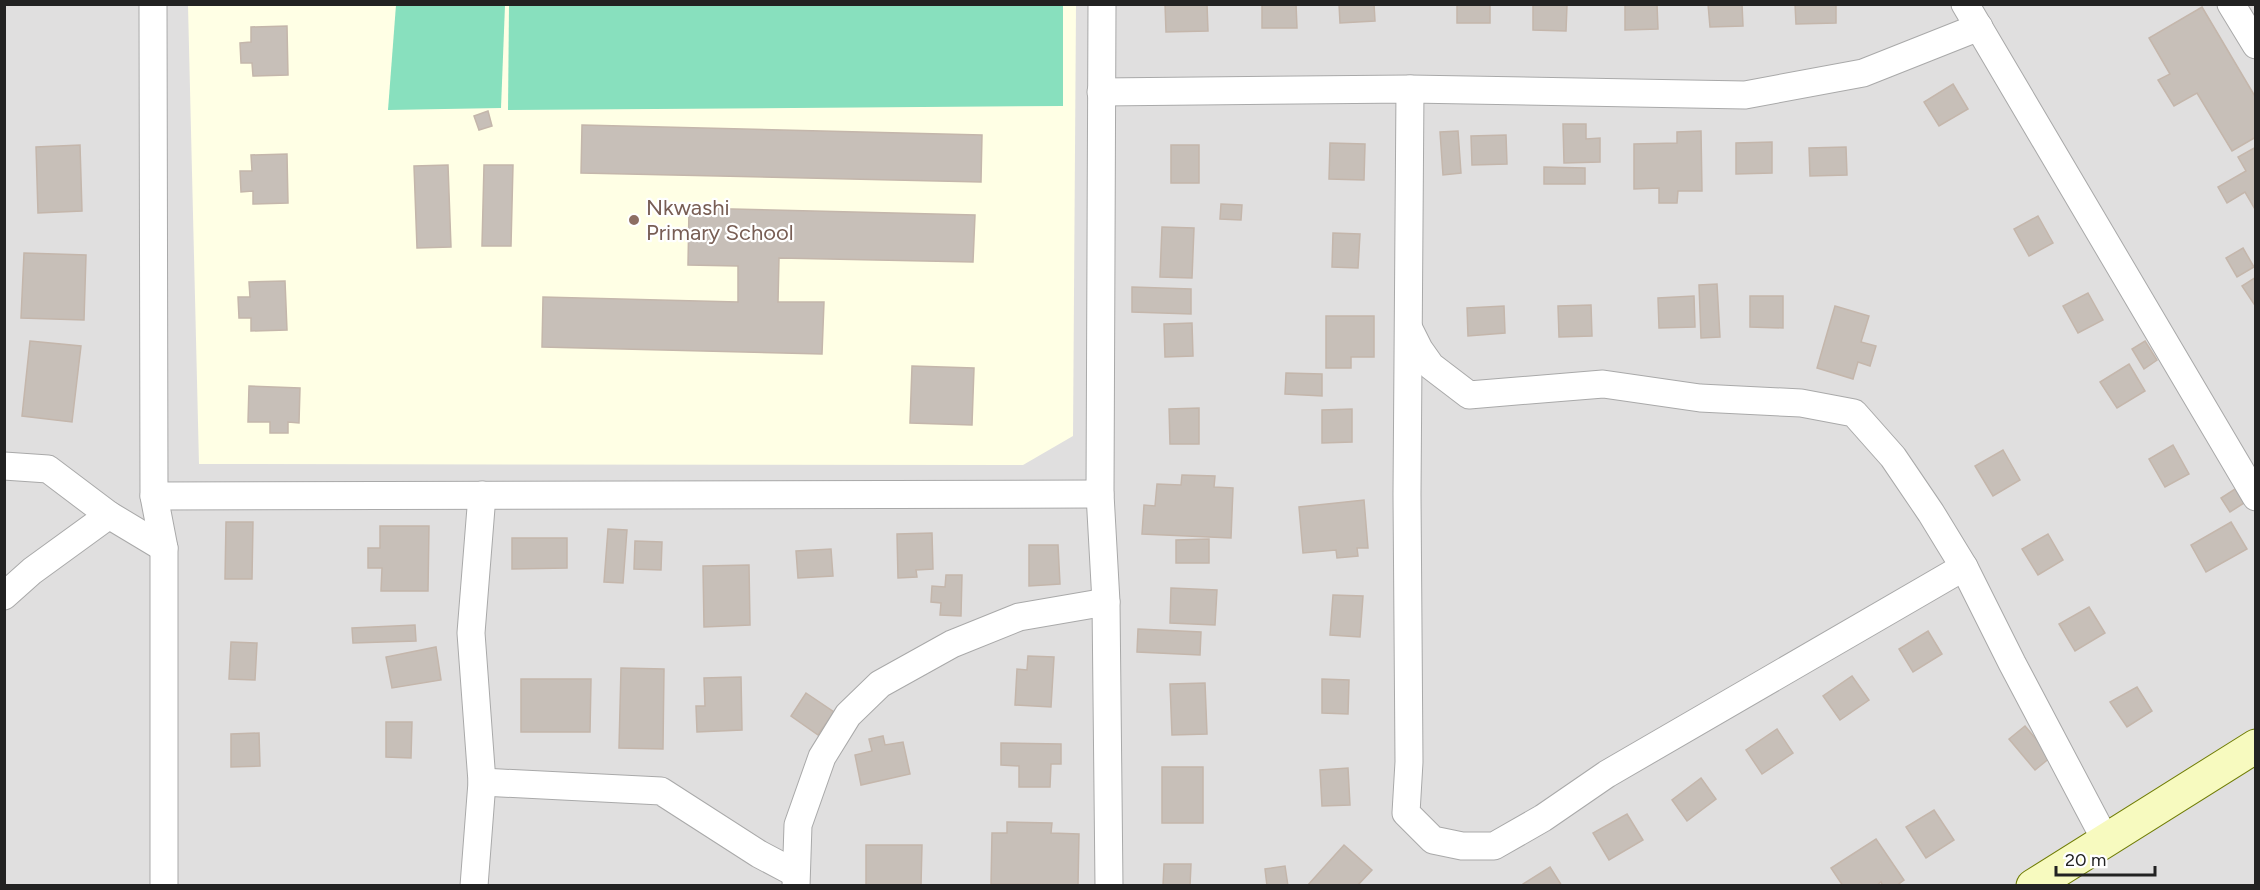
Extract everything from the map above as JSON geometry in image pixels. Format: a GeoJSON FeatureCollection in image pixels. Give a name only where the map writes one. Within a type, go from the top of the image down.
{"type":"FeatureCollection","features":[{"type":"Feature","properties":{"kind":"street"},"geometry":{"type":"LineString","coordinates":[[153,4],[154,496],[164,548],[164,885]]}},
{"type":"Feature","properties":{"kind":"street"},"geometry":{"type":"LineString","coordinates":[[1102,4],[1100,494],[1106,602],[1109,885]]}},
{"type":"Feature","properties":{"kind":"street"},"geometry":{"type":"LineString","coordinates":[[2231,4],[2256,45]]}},
{"type":"Feature","properties":{"kind":"street"},"geometry":{"type":"LineString","coordinates":[[1101,92],[1410,89],[1745,95],[1863,73],[1972,16],[2256,497]]}},
{"type":"Feature","properties":{"kind":"street"},"geometry":{"type":"LineString","coordinates":[[1410,89],[1407,494],[1409,762],[1406,813],[1433,840],[1462,846],[1494,846],[1543,818],[1607,774],[1964,567]]}},
{"type":"Feature","properties":{"kind":"street"},"geometry":{"type":"LineString","coordinates":[[1408,328],[1431,366],[1469,395],[1603,384],[1700,398],[1801,403],[1854,413],[1893,457],[1932,513],[1964,567],[2106,841]]}},
{"type":"Feature","properties":{"kind":"street"},"geometry":{"type":"LineString","coordinates":[[4,466],[48,469],[108,515],[164,548]]}},
{"type":"Feature","properties":{"kind":"street"},"geometry":{"type":"LineString","coordinates":[[154,496],[1100,494]]}},
{"type":"Feature","properties":{"kind":"street"},"geometry":{"type":"LineString","coordinates":[[474,885],[482,782],[471,633],[482,495]]}},
{"type":"Feature","properties":{"kind":"street"},"geometry":{"type":"LineString","coordinates":[[4,596],[32,571],[108,515]]}},
{"type":"Feature","properties":{"kind":"street"},"geometry":{"type":"LineString","coordinates":[[796,879],[798,825],[822,756],[848,715],[880,684],[952,644],[1018,617],[1106,602]]}},
{"type":"Feature","properties":{"kind":"street"},"geometry":{"type":"LineString","coordinates":[[2033,885],[2256,746]]}},
{"type":"Feature","properties":{"kind":"street"},"geometry":{"type":"LineString","coordinates":[[482,782],[660,791],[796,879]]}},
{"type":"Feature","properties":{"kind":"shaded area"},"geometry":{"type":"Polygon","coordinates":[[[5,5],[2255,5],[2255,885],[5,885],[5,5]]]}},
{"type":"Feature","properties":{"kind":"shaded area","name":"Nkwashi Primary School"},"geometry":{"type":"Polygon","coordinates":[[[188,5],[1076,5],[1073,436],[1023,465],[199,464],[188,5]]]}},
{"type":"Feature","properties":{"kind":"green space"},"geometry":{"type":"Polygon","coordinates":[[[396,5],[505,5],[501,108],[388,110],[396,5]]]}},
{"type":"Feature","properties":{"kind":"green space"},"geometry":{"type":"Polygon","coordinates":[[[509,5],[1063,5],[1063,106],[508,110],[509,5]]]}},
{"type":"Feature","properties":{"kind":"building"},"geometry":{"type":"Polygon","coordinates":[[[1165,4],[1207,4],[1208,31],[1166,32],[1165,4]]]}},
{"type":"Feature","properties":{"kind":"building"},"geometry":{"type":"Polygon","coordinates":[[[1262,4],[1296,4],[1297,28],[1262,28],[1262,4]]]}},
{"type":"Feature","properties":{"kind":"building"},"geometry":{"type":"Polygon","coordinates":[[[1339,4],[1374,4],[1375,21],[1340,23],[1339,4]]]}},
{"type":"Feature","properties":{"kind":"building"},"geometry":{"type":"Polygon","coordinates":[[[1457,4],[1490,4],[1490,23],[1457,23],[1457,4]]]}},
{"type":"Feature","properties":{"kind":"building"},"geometry":{"type":"Polygon","coordinates":[[[1533,4],[1567,5],[1566,31],[1533,30],[1533,4]]]}},
{"type":"Feature","properties":{"kind":"building"},"geometry":{"type":"Polygon","coordinates":[[[1625,4],[1657,4],[1658,29],[1625,30],[1625,4]]]}},
{"type":"Feature","properties":{"kind":"building"},"geometry":{"type":"Polygon","coordinates":[[[1708,4],[1742,4],[1743,26],[1710,27],[1708,4]]]}},
{"type":"Feature","properties":{"kind":"building"},"geometry":{"type":"Polygon","coordinates":[[[1795,4],[1836,4],[1836,23],[1796,24],[1795,4]]]}},
{"type":"Feature","properties":{"kind":"building"},"geometry":{"type":"Polygon","coordinates":[[[2202,7],[2256,98],[2256,137],[2232,151],[2197,93],[2174,106],[2158,80],[2170,74],[2149,38],[2202,7]]]}},
{"type":"Feature","properties":{"kind":"building"},"geometry":{"type":"Polygon","coordinates":[[[287,26],[288,75],[253,76],[252,63],[241,63],[240,43],[251,42],[251,27],[287,26]]]}},
{"type":"Feature","properties":{"kind":"building"},"geometry":{"type":"Polygon","coordinates":[[[1953,84],[1968,109],[1939,126],[1924,102],[1953,84]]]}},
{"type":"Feature","properties":{"kind":"building"},"geometry":{"type":"Polygon","coordinates":[[[488,111],[492,126],[479,130],[474,116],[488,111]]]}},
{"type":"Feature","properties":{"kind":"building"},"geometry":{"type":"Polygon","coordinates":[[[1563,124],[1586,124],[1586,139],[1600,138],[1600,162],[1564,163],[1563,124]]]}},
{"type":"Feature","properties":{"kind":"building"},"geometry":{"type":"Polygon","coordinates":[[[582,125],[982,135],[981,182],[581,173],[582,125]]]}},
{"type":"Feature","properties":{"kind":"building"},"geometry":{"type":"Polygon","coordinates":[[[1458,131],[1461,173],[1443,175],[1440,132],[1458,131]]]}},
{"type":"Feature","properties":{"kind":"building"},"geometry":{"type":"Polygon","coordinates":[[[1701,131],[1702,191],[1678,191],[1677,203],[1659,203],[1659,188],[1634,189],[1634,144],[1677,143],[1677,132],[1701,131]]]}},
{"type":"Feature","properties":{"kind":"building"},"geometry":{"type":"Polygon","coordinates":[[[1506,135],[1507,164],[1472,165],[1471,136],[1506,135]]]}},
{"type":"Feature","properties":{"kind":"building"},"geometry":{"type":"Polygon","coordinates":[[[1772,142],[1772,173],[1736,174],[1736,143],[1772,142]]]}},
{"type":"Feature","properties":{"kind":"building"},"geometry":{"type":"Polygon","coordinates":[[[1330,143],[1365,144],[1364,180],[1329,179],[1330,143]]]}},
{"type":"Feature","properties":{"kind":"building"},"geometry":{"type":"Polygon","coordinates":[[[80,145],[82,211],[38,213],[36,147],[80,145]]]}},
{"type":"Feature","properties":{"kind":"building"},"geometry":{"type":"Polygon","coordinates":[[[1171,145],[1199,145],[1199,183],[1171,183],[1171,145]]]}},
{"type":"Feature","properties":{"kind":"building"},"geometry":{"type":"Polygon","coordinates":[[[1846,147],[1847,175],[1810,176],[1809,148],[1846,147]]]}},
{"type":"Feature","properties":{"kind":"building"},"geometry":{"type":"Polygon","coordinates":[[[2256,147],[2256,211],[2245,192],[2227,203],[2218,187],[2246,171],[2238,157],[2256,147]]]}},
{"type":"Feature","properties":{"kind":"building"},"geometry":{"type":"Polygon","coordinates":[[[287,154],[288,203],[253,204],[253,191],[241,192],[240,171],[252,171],[251,155],[287,154]]]}},
{"type":"Feature","properties":{"kind":"building"},"geometry":{"type":"Polygon","coordinates":[[[448,165],[451,247],[417,248],[414,166],[448,165]]]}},
{"type":"Feature","properties":{"kind":"building"},"geometry":{"type":"Polygon","coordinates":[[[484,165],[513,165],[511,246],[482,246],[484,165]]]}},
{"type":"Feature","properties":{"kind":"building"},"geometry":{"type":"Polygon","coordinates":[[[1544,167],[1585,168],[1585,184],[1544,184],[1544,167]]]}},
{"type":"Feature","properties":{"kind":"building"},"geometry":{"type":"Polygon","coordinates":[[[1221,204],[1242,205],[1241,220],[1220,219],[1221,204]]]}},
{"type":"Feature","properties":{"kind":"building"},"geometry":{"type":"Polygon","coordinates":[[[689,208],[975,215],[973,262],[779,258],[778,302],[824,302],[822,354],[542,347],[543,297],[738,302],[738,266],[688,265],[689,208]]]}},
{"type":"Feature","properties":{"kind":"building"},"geometry":{"type":"Polygon","coordinates":[[[2038,216],[2053,243],[2029,256],[2014,229],[2038,216]]]}},
{"type":"Feature","properties":{"kind":"building"},"geometry":{"type":"Polygon","coordinates":[[[1162,227],[1194,228],[1192,278],[1160,277],[1162,227]]]}},
{"type":"Feature","properties":{"kind":"building"},"geometry":{"type":"Polygon","coordinates":[[[1333,233],[1360,234],[1358,268],[1332,267],[1333,233]]]}},
{"type":"Feature","properties":{"kind":"building"},"geometry":{"type":"Polygon","coordinates":[[[2243,248],[2254,267],[2237,277],[2226,258],[2243,248]]]}},
{"type":"Feature","properties":{"kind":"building"},"geometry":{"type":"Polygon","coordinates":[[[24,253],[86,255],[84,320],[21,318],[24,253]]]}},
{"type":"Feature","properties":{"kind":"building"},"geometry":{"type":"Polygon","coordinates":[[[2256,277],[2256,307],[2242,286],[2256,277]]]}},
{"type":"Feature","properties":{"kind":"building"},"geometry":{"type":"Polygon","coordinates":[[[285,281],[287,330],[251,331],[251,318],[239,318],[238,297],[250,297],[249,282],[285,281]]]}},
{"type":"Feature","properties":{"kind":"building"},"geometry":{"type":"Polygon","coordinates":[[[1717,284],[1720,337],[1701,338],[1699,285],[1717,284]]]}},
{"type":"Feature","properties":{"kind":"building"},"geometry":{"type":"Polygon","coordinates":[[[1132,287],[1191,289],[1191,314],[1132,312],[1132,287]]]}},
{"type":"Feature","properties":{"kind":"building"},"geometry":{"type":"Polygon","coordinates":[[[2088,293],[2103,320],[2078,333],[2063,306],[2088,293]]]}},
{"type":"Feature","properties":{"kind":"building"},"geometry":{"type":"Polygon","coordinates":[[[1694,296],[1695,327],[1659,328],[1658,298],[1694,296]]]}},
{"type":"Feature","properties":{"kind":"building"},"geometry":{"type":"Polygon","coordinates":[[[1750,296],[1783,296],[1783,328],[1750,327],[1750,296]]]}},
{"type":"Feature","properties":{"kind":"building"},"geometry":{"type":"Polygon","coordinates":[[[1591,305],[1592,336],[1559,337],[1558,306],[1591,305]]]}},
{"type":"Feature","properties":{"kind":"building"},"geometry":{"type":"Polygon","coordinates":[[[1504,306],[1505,333],[1468,336],[1467,308],[1504,306]]]}},
{"type":"Feature","properties":{"kind":"building"},"geometry":{"type":"Polygon","coordinates":[[[1835,306],[1869,316],[1861,342],[1876,346],[1870,366],[1858,362],[1853,379],[1817,368],[1835,306]]]}},
{"type":"Feature","properties":{"kind":"building"},"geometry":{"type":"Polygon","coordinates":[[[1326,316],[1374,316],[1374,357],[1351,357],[1351,368],[1326,368],[1326,316]]]}},
{"type":"Feature","properties":{"kind":"building"},"geometry":{"type":"Polygon","coordinates":[[[1192,323],[1193,356],[1165,357],[1164,324],[1192,323]]]}},
{"type":"Feature","properties":{"kind":"building"},"geometry":{"type":"Polygon","coordinates":[[[30,341],[81,346],[72,422],[22,416],[30,341]]]}},
{"type":"Feature","properties":{"kind":"building"},"geometry":{"type":"Polygon","coordinates":[[[2145,341],[2157,360],[2144,369],[2132,349],[2145,341]]]}},
{"type":"Feature","properties":{"kind":"building"},"geometry":{"type":"Polygon","coordinates":[[[2129,364],[2145,391],[2117,408],[2100,382],[2129,364]]]}},
{"type":"Feature","properties":{"kind":"building"},"geometry":{"type":"Polygon","coordinates":[[[912,366],[974,368],[972,425],[910,423],[912,366]]]}},
{"type":"Feature","properties":{"kind":"building"},"geometry":{"type":"Polygon","coordinates":[[[1286,373],[1322,374],[1322,396],[1285,394],[1286,373]]]}},
{"type":"Feature","properties":{"kind":"building"},"geometry":{"type":"Polygon","coordinates":[[[249,386],[300,388],[299,423],[288,422],[288,433],[270,433],[270,422],[248,422],[249,386]]]}},
{"type":"Feature","properties":{"kind":"building"},"geometry":{"type":"Polygon","coordinates":[[[1199,408],[1199,444],[1170,444],[1169,409],[1199,408]]]}},
{"type":"Feature","properties":{"kind":"building"},"geometry":{"type":"Polygon","coordinates":[[[1352,409],[1352,442],[1322,443],[1322,410],[1352,409]]]}},
{"type":"Feature","properties":{"kind":"building"},"geometry":{"type":"Polygon","coordinates":[[[2173,445],[2189,474],[2165,487],[2149,459],[2173,445]]]}},
{"type":"Feature","properties":{"kind":"building"},"geometry":{"type":"Polygon","coordinates":[[[2003,450],[2020,480],[1993,496],[1975,466],[2003,450]]]}},
{"type":"Feature","properties":{"kind":"building"},"geometry":{"type":"Polygon","coordinates":[[[1182,475],[1215,476],[1214,487],[1233,488],[1231,538],[1142,534],[1144,505],[1155,506],[1157,484],[1181,485],[1182,475]]]}},
{"type":"Feature","properties":{"kind":"building"},"geometry":{"type":"Polygon","coordinates":[[[2235,489],[2244,503],[2230,512],[2221,498],[2235,489]]]}},
{"type":"Feature","properties":{"kind":"building"},"geometry":{"type":"Polygon","coordinates":[[[1364,500],[1368,548],[1357,548],[1358,556],[1337,558],[1336,550],[1303,553],[1299,507],[1364,500]]]}},
{"type":"Feature","properties":{"kind":"building"},"geometry":{"type":"Polygon","coordinates":[[[226,522],[253,522],[252,579],[225,579],[226,522]]]}},
{"type":"Feature","properties":{"kind":"building"},"geometry":{"type":"Polygon","coordinates":[[[2231,522],[2247,549],[2206,572],[2191,545],[2231,522]]]}},
{"type":"Feature","properties":{"kind":"building"},"geometry":{"type":"Polygon","coordinates":[[[380,526],[429,526],[428,591],[381,591],[382,568],[368,568],[368,548],[380,548],[380,526]]]}},
{"type":"Feature","properties":{"kind":"building"},"geometry":{"type":"Polygon","coordinates":[[[608,529],[627,530],[623,583],[604,582],[608,529]]]}},
{"type":"Feature","properties":{"kind":"building"},"geometry":{"type":"Polygon","coordinates":[[[932,533],[933,569],[916,570],[917,577],[898,578],[897,534],[932,533]]]}},
{"type":"Feature","properties":{"kind":"building"},"geometry":{"type":"Polygon","coordinates":[[[2048,534],[2063,560],[2038,575],[2022,549],[2048,534]]]}},
{"type":"Feature","properties":{"kind":"building"},"geometry":{"type":"Polygon","coordinates":[[[512,538],[567,538],[567,568],[512,569],[512,538]]]}},
{"type":"Feature","properties":{"kind":"building"},"geometry":{"type":"Polygon","coordinates":[[[1209,539],[1209,563],[1176,563],[1176,540],[1209,539]]]}},
{"type":"Feature","properties":{"kind":"building"},"geometry":{"type":"Polygon","coordinates":[[[635,541],[662,542],[661,570],[634,569],[635,541]]]}},
{"type":"Feature","properties":{"kind":"building"},"geometry":{"type":"Polygon","coordinates":[[[1029,545],[1058,545],[1060,584],[1029,586],[1029,545]]]}},
{"type":"Feature","properties":{"kind":"building"},"geometry":{"type":"Polygon","coordinates":[[[831,549],[833,576],[798,578],[796,551],[831,549]]]}},
{"type":"Feature","properties":{"kind":"building"},"geometry":{"type":"Polygon","coordinates":[[[749,565],[750,625],[704,627],[703,566],[749,565]]]}},
{"type":"Feature","properties":{"kind":"building"},"geometry":{"type":"Polygon","coordinates":[[[946,575],[962,575],[961,616],[940,615],[941,603],[931,602],[932,586],[945,587],[946,575]]]}},
{"type":"Feature","properties":{"kind":"building"},"geometry":{"type":"Polygon","coordinates":[[[1171,588],[1217,590],[1215,625],[1170,623],[1171,588]]]}},
{"type":"Feature","properties":{"kind":"building"},"geometry":{"type":"Polygon","coordinates":[[[1333,595],[1363,596],[1360,637],[1330,635],[1333,595]]]}},
{"type":"Feature","properties":{"kind":"building"},"geometry":{"type":"Polygon","coordinates":[[[2089,607],[2105,633],[2075,651],[2059,624],[2089,607]]]}},
{"type":"Feature","properties":{"kind":"building"},"geometry":{"type":"Polygon","coordinates":[[[415,625],[416,641],[353,643],[352,628],[415,625]]]}},
{"type":"Feature","properties":{"kind":"building"},"geometry":{"type":"Polygon","coordinates":[[[1138,629],[1201,632],[1200,655],[1137,652],[1138,629]]]}},
{"type":"Feature","properties":{"kind":"building"},"geometry":{"type":"Polygon","coordinates":[[[1928,631],[1942,654],[1913,672],[1899,649],[1928,631]]]}},
{"type":"Feature","properties":{"kind":"building"},"geometry":{"type":"Polygon","coordinates":[[[231,642],[257,643],[255,680],[229,679],[231,642]]]}},
{"type":"Feature","properties":{"kind":"building"},"geometry":{"type":"Polygon","coordinates":[[[436,647],[441,680],[392,688],[386,657],[436,647]]]}},
{"type":"Feature","properties":{"kind":"building"},"geometry":{"type":"Polygon","coordinates":[[[1028,656],[1054,657],[1051,707],[1015,705],[1017,669],[1027,670],[1028,656]]]}},
{"type":"Feature","properties":{"kind":"building"},"geometry":{"type":"Polygon","coordinates":[[[621,668],[664,669],[663,749],[619,748],[621,668]]]}},
{"type":"Feature","properties":{"kind":"building"},"geometry":{"type":"Polygon","coordinates":[[[1852,676],[1869,700],[1840,720],[1823,696],[1852,676]]]}},
{"type":"Feature","properties":{"kind":"building"},"geometry":{"type":"Polygon","coordinates":[[[741,677],[742,730],[697,732],[696,706],[705,706],[704,678],[741,677]]]}},
{"type":"Feature","properties":{"kind":"building"},"geometry":{"type":"Polygon","coordinates":[[[521,679],[591,679],[590,732],[521,732],[521,679]]]}},
{"type":"Feature","properties":{"kind":"building"},"geometry":{"type":"Polygon","coordinates":[[[1322,679],[1349,680],[1348,714],[1322,713],[1322,679]]]}},
{"type":"Feature","properties":{"kind":"building"},"geometry":{"type":"Polygon","coordinates":[[[1205,683],[1207,734],[1172,735],[1170,684],[1205,683]]]}},
{"type":"Feature","properties":{"kind":"building"},"geometry":{"type":"Polygon","coordinates":[[[2137,687],[2152,711],[2127,727],[2110,702],[2137,687]]]}},
{"type":"Feature","properties":{"kind":"building"},"geometry":{"type":"Polygon","coordinates":[[[806,693],[834,712],[818,735],[791,716],[806,693]]]}},
{"type":"Feature","properties":{"kind":"building"},"geometry":{"type":"Polygon","coordinates":[[[386,722],[412,722],[411,758],[386,757],[386,722]]]}},
{"type":"Feature","properties":{"kind":"building"},"geometry":{"type":"Polygon","coordinates":[[[2025,726],[2051,757],[2035,770],[2009,739],[2025,726]]]}},
{"type":"Feature","properties":{"kind":"building"},"geometry":{"type":"Polygon","coordinates":[[[1777,729],[1793,753],[1762,774],[1746,750],[1777,729]]]}},
{"type":"Feature","properties":{"kind":"building"},"geometry":{"type":"Polygon","coordinates":[[[259,733],[260,766],[231,767],[231,734],[259,733]]]}},
{"type":"Feature","properties":{"kind":"building"},"geometry":{"type":"Polygon","coordinates":[[[883,736],[885,745],[903,742],[910,774],[861,785],[855,755],[872,751],[869,739],[883,736]]]}},
{"type":"Feature","properties":{"kind":"building"},"geometry":{"type":"Polygon","coordinates":[[[1001,743],[1061,744],[1061,764],[1051,764],[1050,787],[1019,787],[1019,766],[1001,765],[1001,743]]]}},
{"type":"Feature","properties":{"kind":"building"},"geometry":{"type":"Polygon","coordinates":[[[1162,767],[1203,767],[1203,823],[1162,823],[1162,767]]]}},
{"type":"Feature","properties":{"kind":"building"},"geometry":{"type":"Polygon","coordinates":[[[1348,768],[1350,805],[1322,806],[1320,770],[1348,768]]]}},
{"type":"Feature","properties":{"kind":"building"},"geometry":{"type":"Polygon","coordinates":[[[1701,778],[1716,799],[1687,821],[1672,800],[1701,778]]]}},
{"type":"Feature","properties":{"kind":"building"},"geometry":{"type":"Polygon","coordinates":[[[1934,810],[1954,840],[1926,858],[1906,827],[1934,810]]]}},
{"type":"Feature","properties":{"kind":"building"},"geometry":{"type":"Polygon","coordinates":[[[1627,814],[1643,840],[1609,860],[1593,833],[1627,814]]]}},
{"type":"Feature","properties":{"kind":"building"},"geometry":{"type":"Polygon","coordinates":[[[1007,822],[1052,823],[1051,833],[1079,834],[1078,885],[991,884],[992,833],[1007,833],[1007,822]]]}},
{"type":"Feature","properties":{"kind":"building"},"geometry":{"type":"Polygon","coordinates":[[[1876,839],[1904,880],[1896,886],[1883,886],[1881,882],[1876,886],[1843,886],[1831,868],[1876,839]]]}},
{"type":"Feature","properties":{"kind":"building"},"geometry":{"type":"Polygon","coordinates":[[[866,845],[922,845],[921,886],[866,886],[866,845]]]}},
{"type":"Feature","properties":{"kind":"building"},"geometry":{"type":"Polygon","coordinates":[[[1344,845],[1372,870],[1357,886],[1307,886],[1344,845]]]}},
{"type":"Feature","properties":{"kind":"building"},"geometry":{"type":"Polygon","coordinates":[[[1164,864],[1191,864],[1190,886],[1163,886],[1164,864]]]}},
{"type":"Feature","properties":{"kind":"building"},"geometry":{"type":"Polygon","coordinates":[[[1285,866],[1288,886],[1267,886],[1265,869],[1285,866]]]}},
{"type":"Feature","properties":{"kind":"building"},"geometry":{"type":"Polygon","coordinates":[[[1550,867],[1562,886],[1524,886],[1523,884],[1550,867]]]}},
{"type":"Feature","properties":{"kind":"place","name":"Nkwashi Primary School"},"geometry":{"type":"Point","coordinates":[634,220]}}]}
